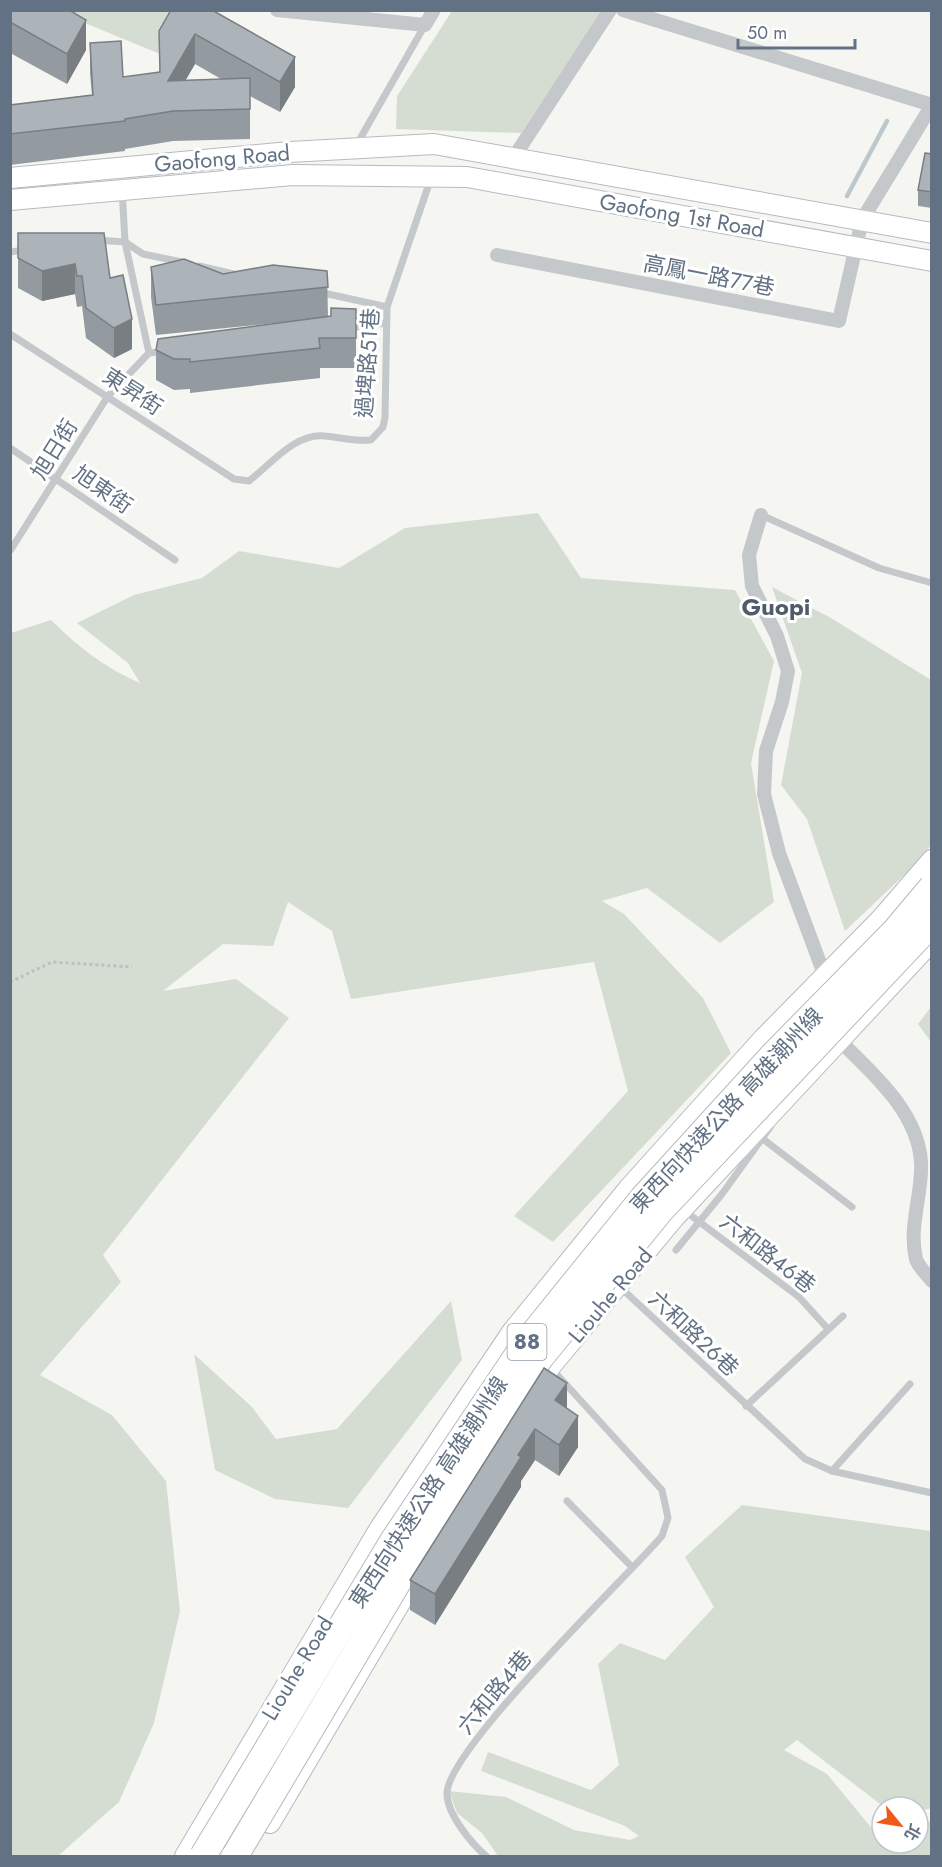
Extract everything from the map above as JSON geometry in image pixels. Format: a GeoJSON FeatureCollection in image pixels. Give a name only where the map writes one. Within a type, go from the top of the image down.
{"type":"FeatureCollection","features":[{"type":"Feature","properties":{"kind":"highway","name":"東西向快速公路 高雄潮州線"},"geometry":{"type":"LineString","coordinates":[[203,1857],[393,1541],[525,1344],[643,1198],[775,1053],[896,931],[932,888]]}},
{"type":"Feature","properties":{"kind":"highway","name":"東西向快速公路 高雄潮州線"},"geometry":{"type":"LineString","coordinates":[[235,1857],[414,1555],[540,1358],[661,1210],[932,923]]}},
{"type":"Feature","properties":{"kind":"main road","name":"Gaofong 1st Road"},"geometry":{"type":"LineString","coordinates":[[434,144],[932,233]]}},
{"type":"Feature","properties":{"kind":"main road","name":"Gaofong Road"},"geometry":{"type":"LineString","coordinates":[[10,178],[290,152],[434,144]]}},
{"type":"Feature","properties":{"kind":"main road","name":"Gaofong Road"},"geometry":{"type":"LineString","coordinates":[[10,200],[293,175],[432,175]]}},
{"type":"Feature","properties":{"kind":"main road","name":"Gaofong 1st Road"},"geometry":{"type":"LineString","coordinates":[[432,175],[467,177],[932,261]]}},
{"type":"Feature","properties":{"kind":"main road","name":"Liouhe Road"},"geometry":{"type":"LineString","coordinates":[[185,1857],[380,1528],[512,1332],[629,1188],[763,1039],[881,920],[932,860]]}},
{"type":"Feature","properties":{"kind":"main road","name":"Liouhe Road"},"geometry":{"type":"LineString","coordinates":[[249,1857],[425,1562],[550,1367],[682,1209],[932,941]]}},
{"type":"Feature","properties":{"kind":"street"},"geometry":{"type":"LineString","coordinates":[[277,10],[425,25],[434,10]]}},
{"type":"Feature","properties":{"kind":"street"},"geometry":{"type":"LineString","coordinates":[[514,157],[610,10]]}},
{"type":"Feature","properties":{"kind":"street"},"geometry":{"type":"LineString","coordinates":[[623,10],[932,105],[862,220],[854,247]]}},
{"type":"Feature","properties":{"kind":"street","name":"高鳳一路77巷"},"geometry":{"type":"LineString","coordinates":[[497,255],[839,321],[854,247]]}},
{"type":"Feature","properties":{"kind":"street"},"geometry":{"type":"LineString","coordinates":[[761,515],[749,555],[752,586],[777,636],[788,671],[782,702],[766,751],[764,794],[779,852],[826,977],[840,1041],[883,1084],[909,1122],[921,1161],[914,1216],[916,1260],[932,1281]]}},
{"type":"Feature","properties":{"kind":"lane"},"geometry":{"type":"LineString","coordinates":[[354,149],[425,25]]}},
{"type":"Feature","properties":{"kind":"lane"},"geometry":{"type":"LineString","coordinates":[[121,168],[125,242],[149,353],[173,350]]}},
{"type":"Feature","properties":{"kind":"lane","name":"過埤路51巷"},"geometry":{"type":"LineString","coordinates":[[234,479],[249,481],[294,443],[323,435],[358,441],[371,440],[378,434],[385,417],[387,307],[432,175]]}},
{"type":"Feature","properties":{"kind":"lane"},"geometry":{"type":"LineString","coordinates":[[84,242],[125,242],[143,254],[248,277]]}},
{"type":"Feature","properties":{"kind":"lane"},"geometry":{"type":"LineString","coordinates":[[10,252],[32,249]]}},
{"type":"Feature","properties":{"kind":"lane"},"geometry":{"type":"LineString","coordinates":[[306,290],[387,307]]}},
{"type":"Feature","properties":{"kind":"lane"},"geometry":{"type":"LineString","coordinates":[[338,329],[386,323]]}},
{"type":"Feature","properties":{"kind":"lane","name":"東昇街"},"geometry":{"type":"LineString","coordinates":[[10,334],[234,479]]}},
{"type":"Feature","properties":{"kind":"lane","name":"旭日街"},"geometry":{"type":"LineString","coordinates":[[10,551],[108,396],[149,353]]}},
{"type":"Feature","properties":{"kind":"lane","name":"旭東街"},"geometry":{"type":"LineString","coordinates":[[10,448],[175,560]]}},
{"type":"Feature","properties":{"kind":"lane"},"geometry":{"type":"LineString","coordinates":[[761,515],[879,567],[932,583]]}},
{"type":"Feature","properties":{"kind":"lane"},"geometry":{"type":"LineString","coordinates":[[676,1250],[763,1139],[778,1115],[784,1099]]}},
{"type":"Feature","properties":{"kind":"lane"},"geometry":{"type":"LineString","coordinates":[[763,1139],[852,1208]]}},
{"type":"Feature","properties":{"kind":"lane","name":"六和路46巷"},"geometry":{"type":"LineString","coordinates":[[682,1209],[799,1297],[828,1329]]}},
{"type":"Feature","properties":{"kind":"lane","name":"六和路26巷"},"geometry":{"type":"LineString","coordinates":[[618,1285],[798,1454],[832,1471],[932,1493]]}},
{"type":"Feature","properties":{"kind":"lane","name":"六和路26巷"},"geometry":{"type":"LineString","coordinates":[[747,1406],[843,1316]]}},
{"type":"Feature","properties":{"kind":"lane","name":"六和路4巷"},"geometry":{"type":"LineString","coordinates":[[486,1857],[461,1828],[447,1796],[448,1783],[484,1731],[575,1624],[662,1536],[668,1518],[662,1490],[550,1367]]}},
{"type":"Feature","properties":{"kind":"lane"},"geometry":{"type":"LineString","coordinates":[[832,1471],[910,1384]]}},
{"type":"Feature","properties":{"kind":"lane"},"geometry":{"type":"LineString","coordinates":[[567,1501],[632,1567]]}},
{"type":"Feature","properties":{"kind":"path"},"geometry":{"type":"LineString","coordinates":[[10,982],[52,962],[132,967]]}},
{"type":"Feature","properties":{"kind":"shaded area"},"geometry":{"type":"Polygon","coordinates":[[[173,10],[160,54],[56,11],[173,10]]]}},
{"type":"Feature","properties":{"kind":"shaded area"},"geometry":{"type":"Polygon","coordinates":[[[452,11],[602,11],[521,133],[396,129],[397,96],[452,11]]]}},
{"type":"Feature","properties":{"kind":"shaded area"},"geometry":{"type":"Polygon","coordinates":[[[538,513],[581,578],[735,590],[774,661],[751,763],[774,902],[720,943],[647,888],[602,901],[624,914],[703,998],[731,1053],[553,1242],[514,1216],[628,1091],[594,962],[351,999],[332,931],[288,902],[273,946],[223,944],[163,991],[236,979],[289,1018],[103,1255],[121,1282],[40,1375],[112,1415],[166,1481],[180,1611],[154,1723],[119,1802],[58,1856],[11,1856],[11,633],[51,620],[92,656],[140,683],[128,663],[77,623],[134,595],[202,578],[239,551],[339,568],[405,528],[538,513]]]}},
{"type":"Feature","properties":{"kind":"shaded area"},"geometry":{"type":"Polygon","coordinates":[[[772,587],[831,618],[931,680],[931,845],[918,862],[845,931],[807,819],[781,785],[802,673],[772,587]]]}},
{"type":"Feature","properties":{"kind":"shaded area"},"geometry":{"type":"Polygon","coordinates":[[[931,1007],[931,1042],[918,1024],[931,1007]]]}},
{"type":"Feature","properties":{"kind":"shaded area"},"geometry":{"type":"Polygon","coordinates":[[[451,1301],[462,1360],[348,1508],[275,1499],[215,1470],[194,1354],[252,1407],[276,1439],[337,1429],[451,1301]]]}},
{"type":"Feature","properties":{"kind":"shaded area"},"geometry":{"type":"Polygon","coordinates":[[[742,1505],[931,1531],[931,1808],[930,1795],[870,1796],[797,1740],[784,1750],[827,1774],[870,1826],[870,1855],[930,1855],[931,1821],[931,1856],[498,1856],[482,1833],[457,1813],[449,1791],[506,1797],[574,1830],[630,1840],[639,1836],[625,1826],[481,1771],[488,1752],[591,1790],[619,1765],[598,1664],[620,1643],[665,1660],[714,1607],[685,1557],[742,1505]]]}},
{"type":"Feature","properties":{"kind":"building"},"geometry":{"type":"Polygon","coordinates":[[[10,10],[69,10],[86,20],[67,54],[12,23],[10,27],[10,10]]]}},
{"type":"Feature","properties":{"kind":"building"},"geometry":{"type":"Polygon","coordinates":[[[171,10],[212,10],[295,57],[280,82],[195,34],[168,81],[250,78],[250,109],[173,111],[125,119],[125,121],[10,134],[10,105],[93,95],[90,43],[121,41],[123,77],[160,72],[159,31],[171,10]]]}},
{"type":"Feature","properties":{"kind":"building"},"geometry":{"type":"Polygon","coordinates":[[[925,153],[932,154],[932,192],[918,190],[925,153]]]}},
{"type":"Feature","properties":{"kind":"building"},"geometry":{"type":"Polygon","coordinates":[[[18,233],[104,233],[110,278],[123,275],[132,319],[114,328],[86,308],[82,276],[77,276],[75,264],[42,271],[18,258],[18,233]]]}},
{"type":"Feature","properties":{"kind":"building"},"geometry":{"type":"Polygon","coordinates":[[[184,259],[223,274],[273,265],[327,271],[328,287],[156,305],[151,267],[184,259]]]}},
{"type":"Feature","properties":{"kind":"building"},"geometry":{"type":"Polygon","coordinates":[[[331,308],[356,309],[356,338],[319,338],[320,348],[190,362],[190,359],[174,359],[156,350],[158,339],[331,316],[331,308]]]}},
{"type":"Feature","properties":{"kind":"building"},"geometry":{"type":"Polygon","coordinates":[[[544,1368],[567,1383],[555,1400],[578,1416],[559,1445],[535,1429],[518,1455],[521,1457],[435,1594],[410,1580],[544,1368]]]}},
{"type":"Feature","properties":{"kind":"waterway"},"geometry":{"type":"LineString","coordinates":[[847,196],[887,121]]}},
{"type":"Feature","properties":{"kind":"district","name":"Guopi"},"geometry":{"type":"Point","coordinates":[776,606]}}]}
